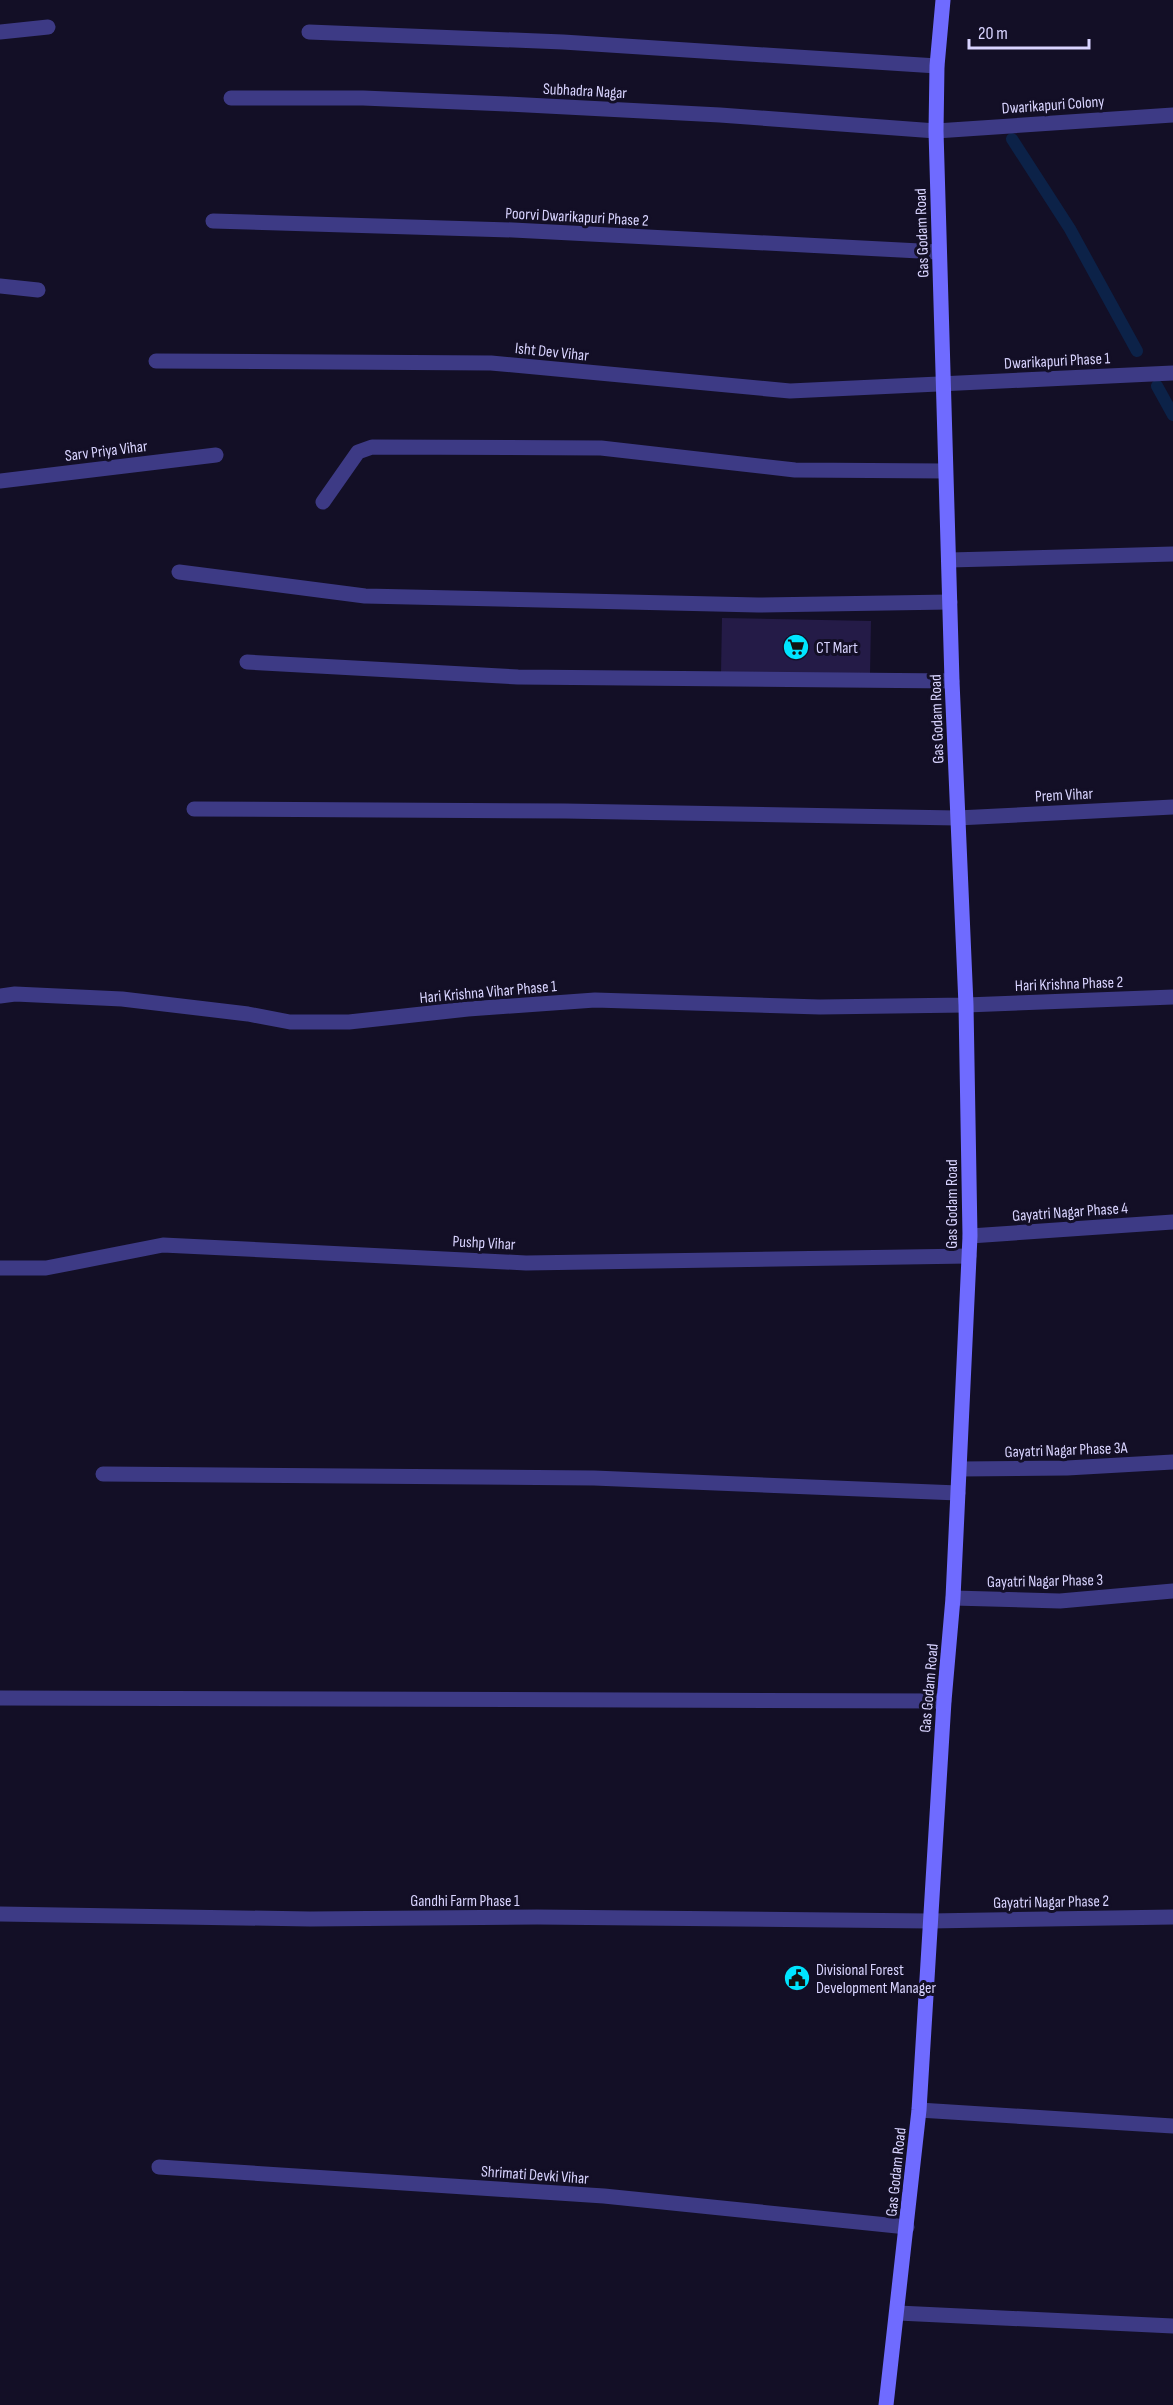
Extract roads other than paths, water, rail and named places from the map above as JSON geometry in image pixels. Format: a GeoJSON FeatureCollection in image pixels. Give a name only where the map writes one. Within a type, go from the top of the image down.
{"type":"FeatureCollection","features":[{"type":"Feature","properties":{"kind":"main road","name":"Gas Godam Road"},"geometry":{"type":"LineString","coordinates":[[886,2405],[919,2110],[944,1701],[953,1598],[970,1236],[966,1005],[952,681],[936,131],[937,66],[942,0]]}},
{"type":"Feature","properties":{"kind":"street"},"geometry":{"type":"LineString","coordinates":[[0,32],[48,27]]}},
{"type":"Feature","properties":{"kind":"street"},"geometry":{"type":"LineString","coordinates":[[309,32],[563,42],[797,59],[937,66]]}},
{"type":"Feature","properties":{"kind":"street","name":"Subhadra Nagar"},"geometry":{"type":"LineString","coordinates":[[231,98],[363,98],[496,104],[720,115],[936,131]]}},
{"type":"Feature","properties":{"kind":"street","name":"Dwarikapuri Colony"},"geometry":{"type":"LineString","coordinates":[[936,131],[1173,115]]}},
{"type":"Feature","properties":{"kind":"street","name":"Poorvi Dwarikapuri Phase 2"},"geometry":{"type":"LineString","coordinates":[[213,221],[513,230],[939,252]]}},
{"type":"Feature","properties":{"kind":"street"},"geometry":{"type":"LineString","coordinates":[[0,286],[38,290]]}},
{"type":"Feature","properties":{"kind":"street","name":"Isht Dev Vihar"},"geometry":{"type":"LineString","coordinates":[[156,361],[491,363],[790,391],[943,383]]}},
{"type":"Feature","properties":{"kind":"street","name":"Dwarikapuri Phase 1"},"geometry":{"type":"LineString","coordinates":[[943,383],[1173,373]]}},
{"type":"Feature","properties":{"kind":"street"},"geometry":{"type":"LineString","coordinates":[[323,502],[358,452],[372,447],[601,448],[795,470],[945,471]]}},
{"type":"Feature","properties":{"kind":"street","name":"Sarv Priya Vihar"},"geometry":{"type":"LineString","coordinates":[[0,481],[216,455]]}},
{"type":"Feature","properties":{"kind":"street"},"geometry":{"type":"LineString","coordinates":[[949,560],[1173,554]]}},
{"type":"Feature","properties":{"kind":"street"},"geometry":{"type":"LineString","coordinates":[[179,572],[364,596],[758,605],[950,602]]}},
{"type":"Feature","properties":{"kind":"street"},"geometry":{"type":"LineString","coordinates":[[247,662],[518,677],[952,681]]}},
{"type":"Feature","properties":{"kind":"street","name":"Prem Vihar"},"geometry":{"type":"LineString","coordinates":[[194,809],[553,811],[957,818],[1173,807]]}},
{"type":"Feature","properties":{"kind":"street","name":"Hari Krishna Vihar Phase 1"},"geometry":{"type":"LineString","coordinates":[[7,995],[122,999],[302,1022],[349,1022],[468,1009],[595,1000],[820,1006],[966,1005]]}},
{"type":"Feature","properties":{"kind":"street","name":"Hari Krishna Phase 2"},"geometry":{"type":"LineString","coordinates":[[966,1005],[1173,997]]}},
{"type":"Feature","properties":{"kind":"street","name":"Gayatri Nagar Phase 4"},"geometry":{"type":"LineString","coordinates":[[970,1236],[1173,1222]]}},
{"type":"Feature","properties":{"kind":"street","name":"Pushp Vihar"},"geometry":{"type":"LineString","coordinates":[[0,1268],[46,1268],[163,1245],[526,1263],[969,1256]]}},
{"type":"Feature","properties":{"kind":"street","name":"Gayatri Nagar Phase 3A"},"geometry":{"type":"LineString","coordinates":[[960,1469],[1067,1468],[1173,1462]]}},
{"type":"Feature","properties":{"kind":"street"},"geometry":{"type":"LineString","coordinates":[[103,1474],[594,1478],[958,1493]]}},
{"type":"Feature","properties":{"kind":"street","name":"Gayatri Nagar Phase 3"},"geometry":{"type":"LineString","coordinates":[[953,1598],[1060,1601],[1173,1591]]}},
{"type":"Feature","properties":{"kind":"street"},"geometry":{"type":"LineString","coordinates":[[0,1698],[944,1701]]}},
{"type":"Feature","properties":{"kind":"street","name":"Gandhi Farm Phase 1"},"geometry":{"type":"LineString","coordinates":[[0,1914],[310,1919],[549,1917],[930,1921]]}},
{"type":"Feature","properties":{"kind":"street","name":"Gayatri Nagar Phase 2"},"geometry":{"type":"LineString","coordinates":[[930,1921],[1173,1917]]}},
{"type":"Feature","properties":{"kind":"street"},"geometry":{"type":"LineString","coordinates":[[919,2110],[1173,2126]]}},
{"type":"Feature","properties":{"kind":"street","name":"Shrimati Devki Vihar"},"geometry":{"type":"LineString","coordinates":[[159,2167],[604,2196],[907,2227]]}},
{"type":"Feature","properties":{"kind":"street"},"geometry":{"type":"LineString","coordinates":[[898,2313],[1173,2326]]}},
{"type":"Feature","properties":{"kind":"waterway"},"geometry":{"type":"LineString","coordinates":[[1012,139],[1070,229],[1137,351]]}},
{"type":"Feature","properties":{"kind":"waterway"},"geometry":{"type":"LineString","coordinates":[[1157,386],[1173,415]]}},
{"type":"Feature","properties":{"kind":"place","name":"CT Mart"},"geometry":{"type":"Point","coordinates":[796,647]}},
{"type":"Feature","properties":{"kind":"place","name":"Divisional Forest Development Manager"},"geometry":{"type":"Point","coordinates":[797,1978]}}]}
